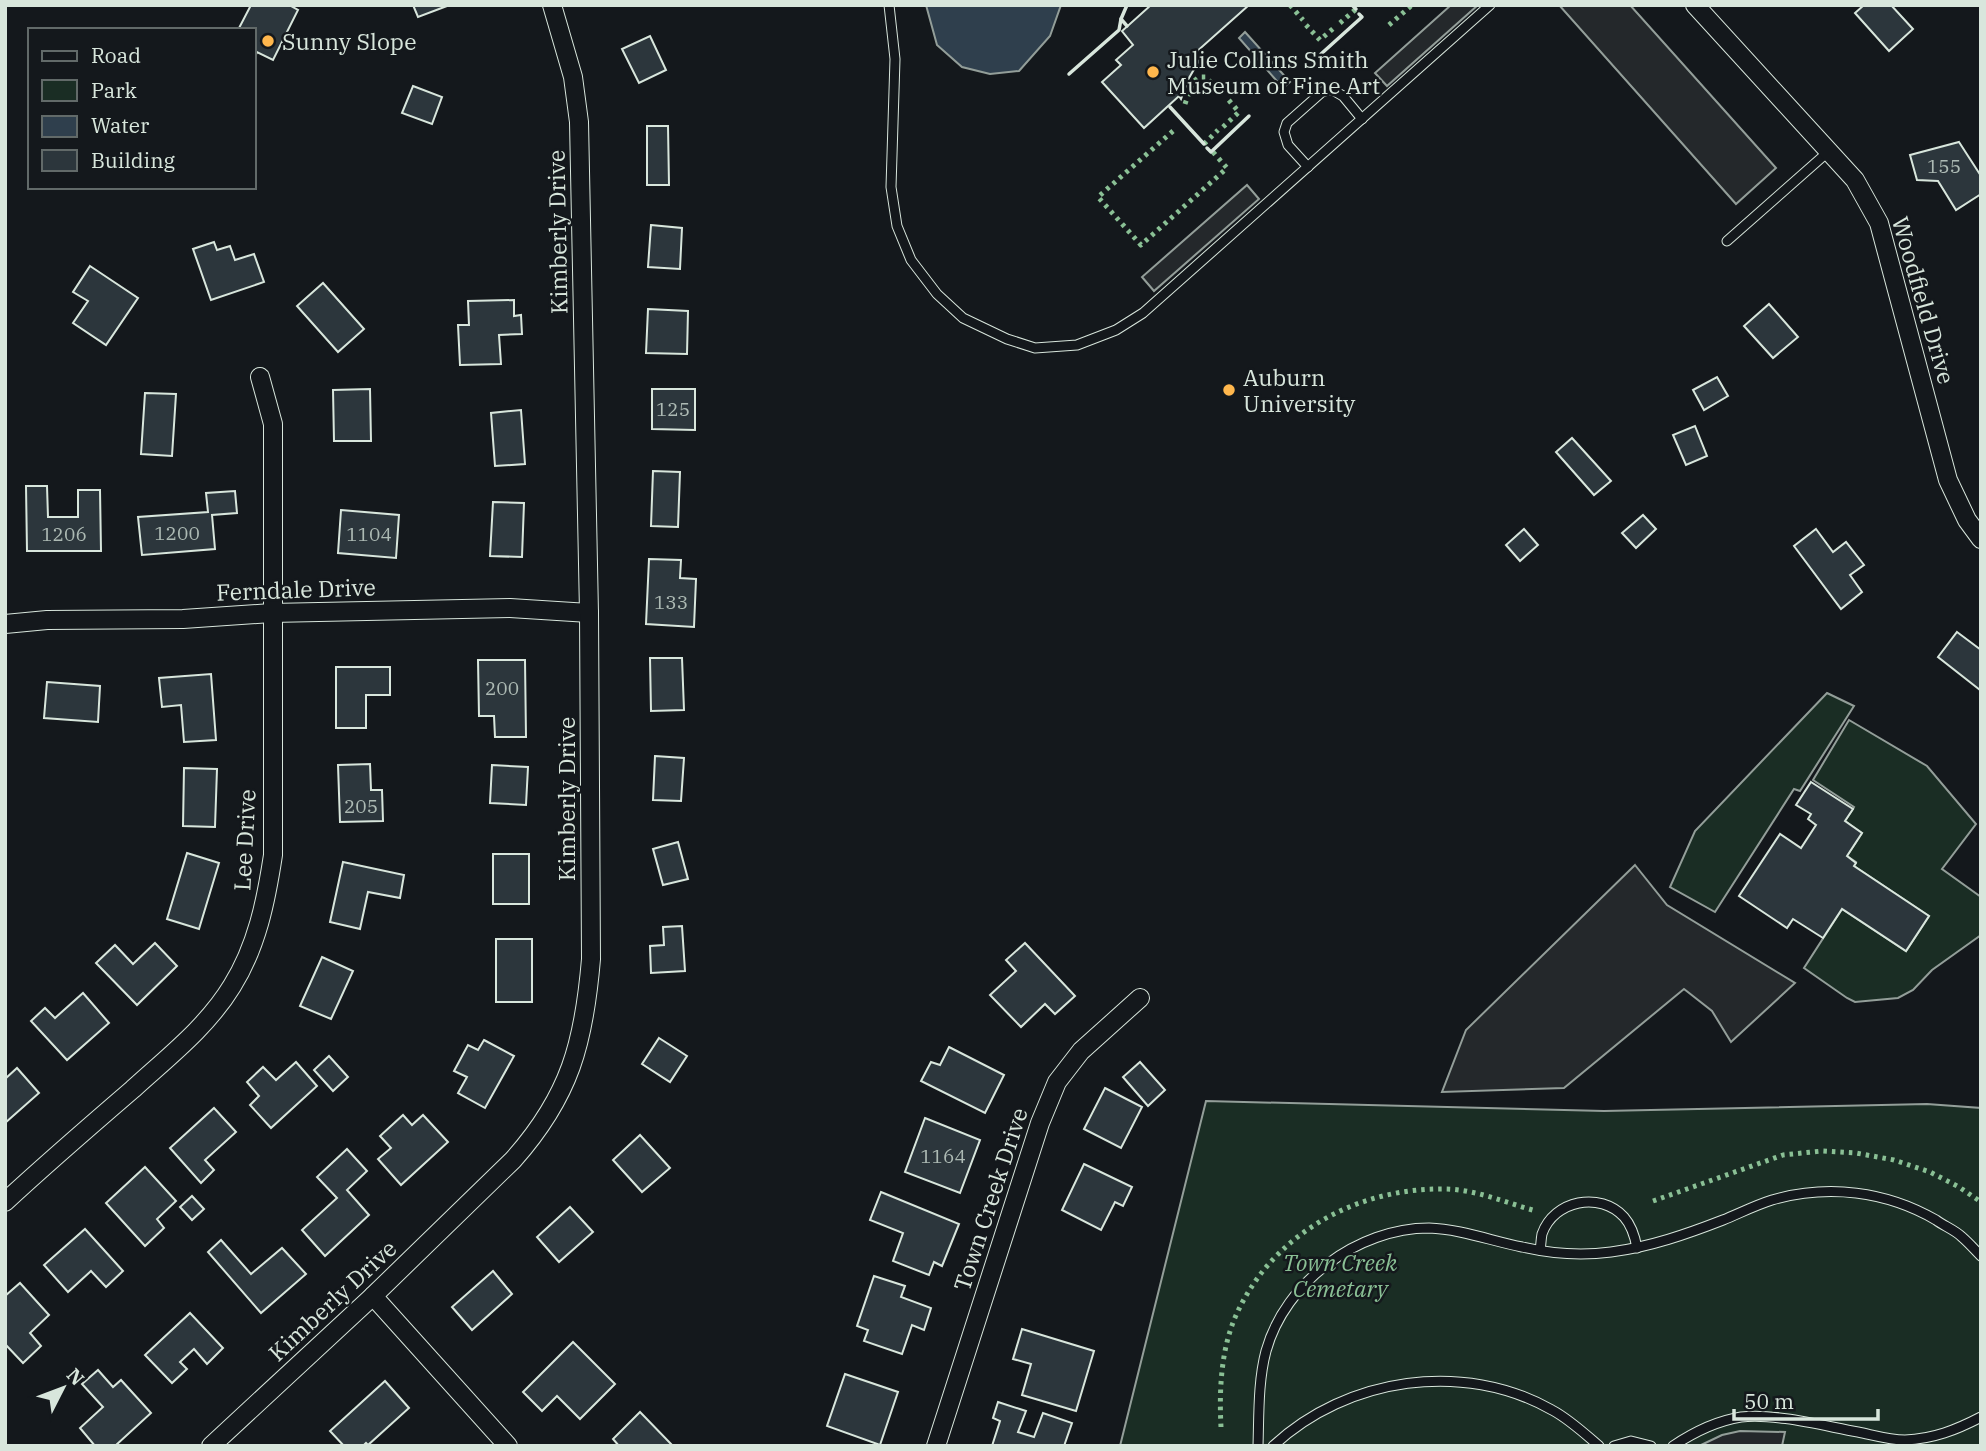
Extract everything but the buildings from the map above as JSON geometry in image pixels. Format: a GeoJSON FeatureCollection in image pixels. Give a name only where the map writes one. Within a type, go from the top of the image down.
{"type":"FeatureCollection","features":[{"type":"Feature","properties":{"kind":"street","name":"Kimberly Drive"},"geometry":{"type":"LineString","coordinates":[[211,1446],[373,1296],[528,1144],[559,1097],[578,1046],[587,1003],[591,959],[589,613],[579,121],[573,77],[552,5]]}},
{"type":"Feature","properties":{"kind":"street","name":"Woodfield Drive"},"geometry":{"type":"LineString","coordinates":[[1695,5],[1855,180],[1879,223],[1948,480],[1981,539]]}},
{"type":"Feature","properties":{"kind":"street","name":"Lee Drive"},"geometry":{"type":"LineString","coordinates":[[5,1202],[206,1022],[233,986],[253,944],[267,900],[273,855],[272,424],[260,377]]}},
{"type":"Feature","properties":{"kind":"street","name":"Ferndale Drive"},"geometry":{"type":"LineString","coordinates":[[5,624],[47,620],[183,619],[271,613],[510,607],[589,613]]}},
{"type":"Feature","properties":{"kind":"street","name":"Town Creek Drive"},"geometry":{"type":"LineString","coordinates":[[936,1446],[1040,1123],[1057,1082],[1082,1051],[1140,998]]}},
{"type":"Feature","properties":{"kind":"street"},"geometry":{"type":"LineString","coordinates":[[373,1296],[508,1446]]}},
{"type":"Feature","properties":{"kind":"lane"},"geometry":{"type":"LineString","coordinates":[[890,5],[895,59],[891,187],[897,226],[911,260],[937,294],[962,318],[1007,339],[1035,348],[1077,345],[1116,330],[1143,313],[1490,5]]}},
{"type":"Feature","properties":{"kind":"lane"},"geometry":{"type":"LineString","coordinates":[[1308,167],[1288,145],[1284,132],[1287,123],[1322,92],[1331,89],[1343,96],[1362,118]]}},
{"type":"Feature","properties":{"kind":"lane"},"geometry":{"type":"LineString","coordinates":[[1727,241],[1829,151]]}},
{"type":"Feature","properties":{"kind":"lane"},"geometry":{"type":"LineString","coordinates":[[1258,1446],[1260,1395],[1266,1351],[1281,1315],[1301,1288],[1346,1251],[1399,1231],[1430,1228],[1577,1255],[1637,1248],[1707,1226],[1769,1201],[1824,1190],[1888,1198],[1926,1214],[1961,1235],[1981,1256]]}},
{"type":"Feature","properties":{"kind":"lane"},"geometry":{"type":"LineString","coordinates":[[1540,1250],[1542,1234],[1550,1219],[1563,1208],[1578,1202],[1611,1207],[1624,1217],[1633,1231],[1637,1248]]}},
{"type":"Feature","properties":{"kind":"lane"},"geometry":{"type":"LineString","coordinates":[[1273,1446],[1292,1430],[1328,1408],[1363,1393],[1410,1382],[1447,1381],[1515,1393],[1553,1410],[1599,1446]]}},
{"type":"Feature","properties":{"kind":"lane"},"geometry":{"type":"LineString","coordinates":[[1673,1446],[1711,1425],[1742,1417],[1777,1418],[1902,1440],[1928,1438],[1956,1430],[1981,1417]]}},
{"type":"Feature","properties":{"kind":"lane"},"geometry":{"type":"LineString","coordinates":[[1614,1446],[1631,1441],[1651,1446]]}},
{"type":"Feature","properties":{"kind":"green space"},"geometry":{"type":"Polygon","coordinates":[[[1827,693],[1854,706],[1800,791],[1794,789],[1715,912],[1670,887],[1695,831],[1827,693]]]}},
{"type":"Feature","properties":{"kind":"green space"},"geometry":{"type":"Polygon","coordinates":[[[1849,720],[1927,766],[1976,824],[1942,869],[1981,897],[1981,935],[1932,970],[1913,990],[1898,998],[1855,1002],[1804,968],[1842,909],[1906,951],[1929,916],[1854,866],[1856,862],[1847,856],[1862,833],[1845,821],[1854,807],[1813,780],[1849,720]]]}},
{"type":"Feature","properties":{"kind":"green space","name":"Town Creek Cemetary"},"geometry":{"type":"Polygon","coordinates":[[[1206,1101],[1604,1111],[1927,1104],[1981,1108],[1981,1446],[1120,1446],[1206,1101]]]}},
{"type":"Feature","properties":{"kind":"shaded area"},"geometry":{"type":"Polygon","coordinates":[[[1451,5],[1478,5],[1387,86],[1375,73],[1451,5]]]}},
{"type":"Feature","properties":{"kind":"shaded area"},"geometry":{"type":"Polygon","coordinates":[[[1559,5],[1630,5],[1776,168],[1736,204],[1559,5]]]}},
{"type":"Feature","properties":{"kind":"shaded area"},"geometry":{"type":"Polygon","coordinates":[[[1247,185],[1259,199],[1154,291],[1142,277],[1247,185]]]}},
{"type":"Feature","properties":{"kind":"shaded area"},"geometry":{"type":"Polygon","coordinates":[[[1635,865],[1667,905],[1795,983],[1731,1042],[1712,1011],[1684,989],[1564,1088],[1442,1092],[1466,1030],[1635,865]]]}},
{"type":"Feature","properties":{"kind":"shaded area"},"geometry":{"type":"Polygon","coordinates":[[[1740,1431],[1785,1432],[1782,1446],[1699,1446],[1722,1435],[1740,1431]]]}},
{"type":"Feature","properties":{"kind":"water"},"geometry":{"type":"Polygon","coordinates":[[[926,5],[1061,5],[1050,36],[1019,71],[990,74],[962,67],[937,45],[926,5]]]}},
{"type":"Feature","properties":{"kind":"water"},"geometry":{"type":"Polygon","coordinates":[[[1245,32],[1290,82],[1283,88],[1239,38],[1245,32]]]}},
{"type":"Feature","properties":{"kind":"hedge"},"geometry":{"type":"LineString","coordinates":[[1290,5],[1303,20]]}},
{"type":"Feature","properties":{"kind":"hedge"},"geometry":{"type":"LineString","coordinates":[[1389,25],[1412,5]]}},
{"type":"Feature","properties":{"kind":"hedge"},"geometry":{"type":"LineString","coordinates":[[1340,23],[1356,9]]}},
{"type":"Feature","properties":{"kind":"hedge"},"geometry":{"type":"LineString","coordinates":[[1306,25],[1320,40],[1336,26]]}},
{"type":"Feature","properties":{"kind":"hedge"},"geometry":{"type":"LineString","coordinates":[[1185,104],[1193,82],[1199,77],[1206,77],[1220,93]]}},
{"type":"Feature","properties":{"kind":"hedge"},"geometry":{"type":"LineString","coordinates":[[1223,127],[1239,112],[1226,97]]}},
{"type":"Feature","properties":{"kind":"hedge"},"geometry":{"type":"LineString","coordinates":[[1204,144],[1218,130]]}},
{"type":"Feature","properties":{"kind":"hedge"},"geometry":{"type":"LineString","coordinates":[[1173,131],[1098,197],[1141,245],[1227,168],[1212,151]]}},
{"type":"Feature","properties":{"kind":"hedge"},"geometry":{"type":"LineString","coordinates":[[1653,1201],[1783,1155],[1822,1151],[1856,1153],[1894,1160],[1930,1172],[1981,1202]]}},
{"type":"Feature","properties":{"kind":"hedge"},"geometry":{"type":"LineString","coordinates":[[1221,1427],[1222,1368],[1232,1324],[1238,1311],[1254,1283],[1274,1258],[1324,1219],[1383,1196],[1415,1190],[1447,1189],[1469,1192],[1536,1211]]}},
{"type":"Feature","properties":{"kind":"wall"},"geometry":{"type":"LineString","coordinates":[[1127,5],[1121,19],[1127,26]]}},
{"type":"Feature","properties":{"kind":"wall"},"geometry":{"type":"LineString","coordinates":[[1352,5],[1356,9]]}},
{"type":"Feature","properties":{"kind":"wall"},"geometry":{"type":"LineString","coordinates":[[1321,54],[1362,17],[1359,14]]}},
{"type":"Feature","properties":{"kind":"wall"},"geometry":{"type":"LineString","coordinates":[[1069,74],[1119,30],[1121,19]]}},
{"type":"Feature","properties":{"kind":"wall"},"geometry":{"type":"LineString","coordinates":[[1170,107],[1204,144]]}},
{"type":"Feature","properties":{"kind":"wall"},"geometry":{"type":"LineString","coordinates":[[1207,148],[1211,152],[1249,116]]}},
{"type":"Feature","properties":{"kind":"place","name":"Sunny Slope"},"geometry":{"type":"Point","coordinates":[268,41]}},
{"type":"Feature","properties":{"kind":"place","name":"Julie Collins Smith Museum of Fine Art"},"geometry":{"type":"Point","coordinates":[1153,72]}},
{"type":"Feature","properties":{"kind":"place","name":"Auburn University"},"geometry":{"type":"Point","coordinates":[1229,390]}}]}
